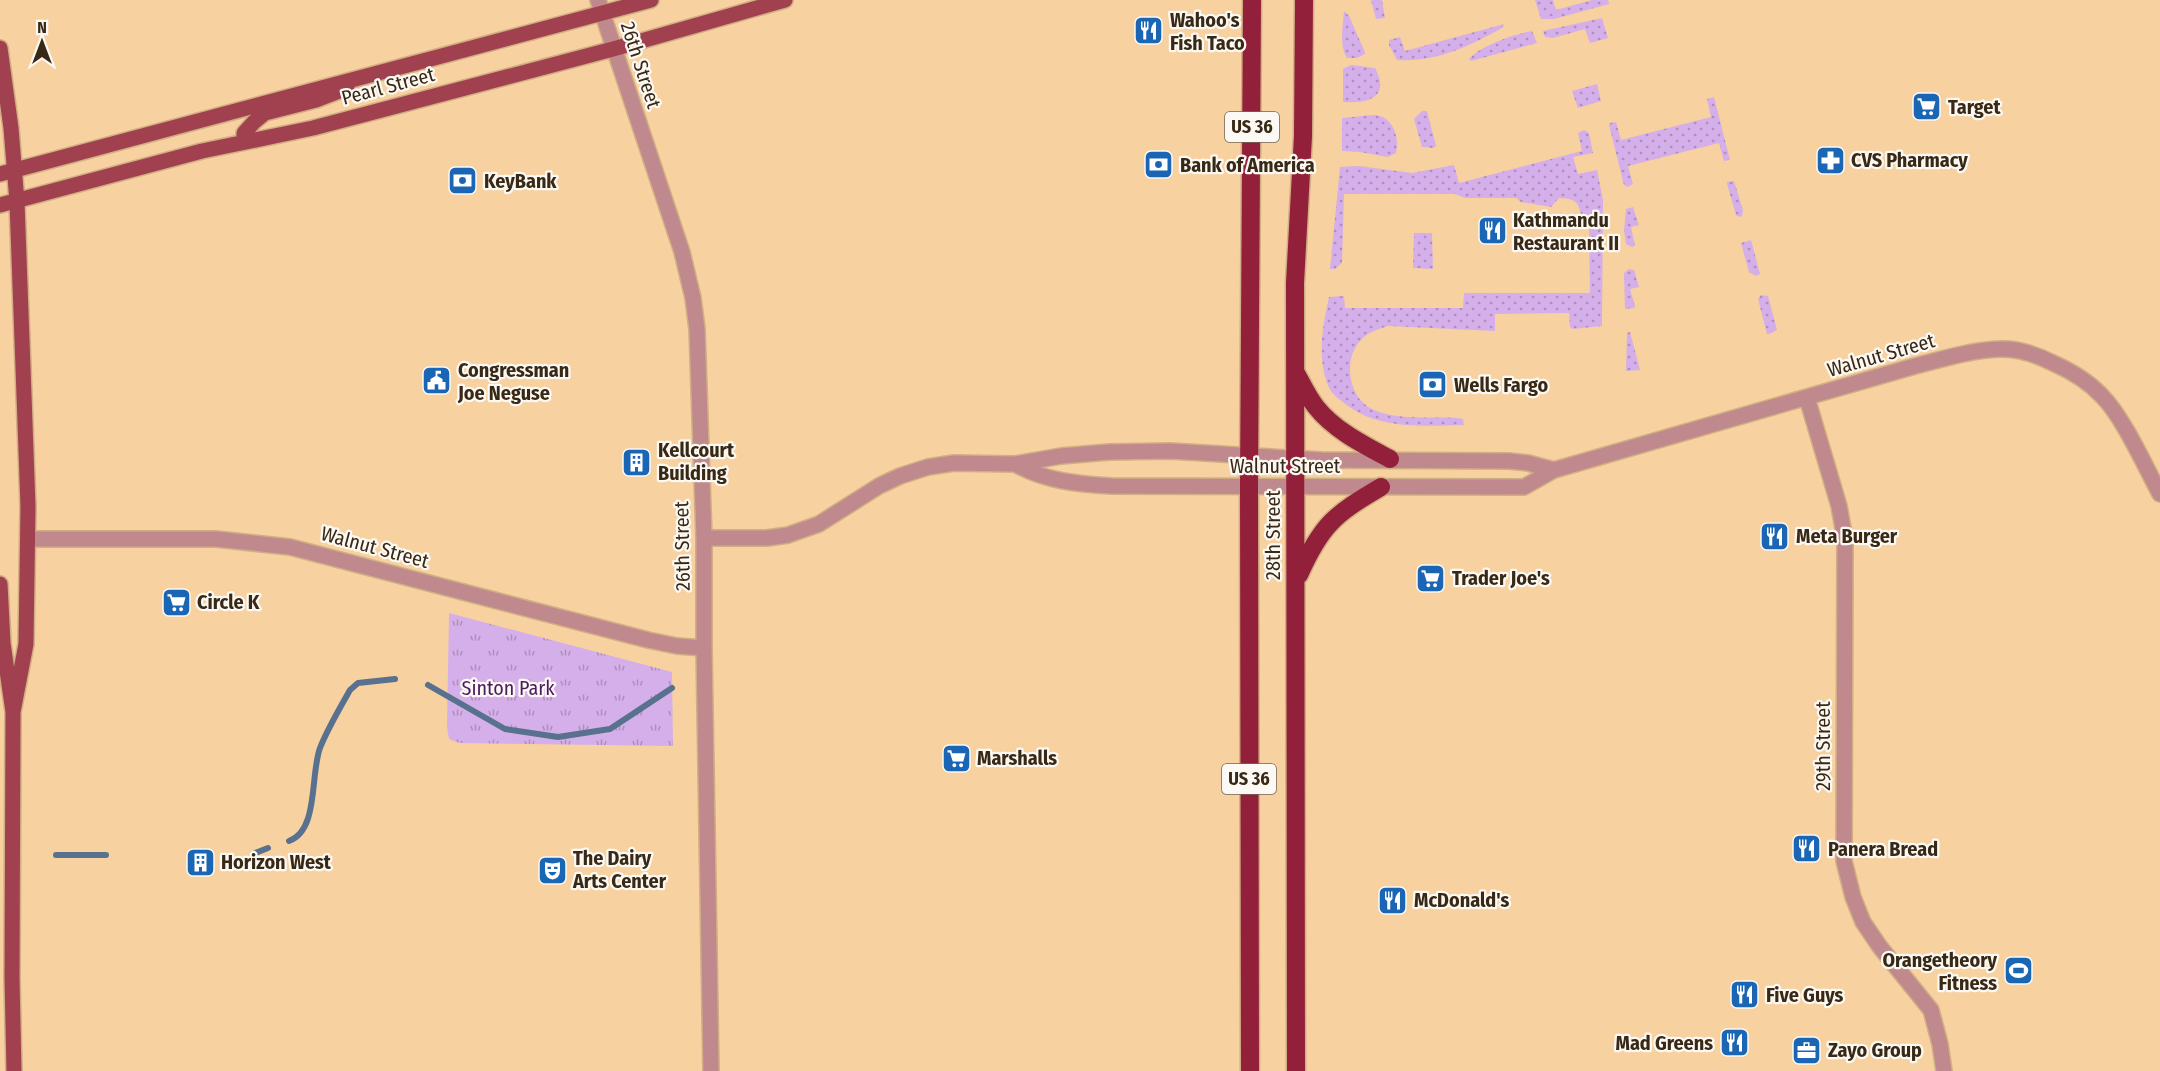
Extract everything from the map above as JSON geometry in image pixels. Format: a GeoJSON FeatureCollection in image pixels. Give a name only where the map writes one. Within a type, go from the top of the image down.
{"type":"FeatureCollection","features":[{"type":"Feature","properties":{"kind":"highway","name":"28th Street"},"geometry":{"type":"LineString","coordinates":[[1250,1071],[1249,486],[1252,0]]}},
{"type":"Feature","properties":{"kind":"highway","name":"28th Street"},"geometry":{"type":"LineString","coordinates":[[1296,1071],[1295,283],[1303,136],[1304,0]]}},
{"type":"Feature","properties":{"kind":"highway"},"geometry":{"type":"LineString","coordinates":[[1295,372],[1316,407],[1328,419],[1354,439],[1390,459]]}},
{"type":"Feature","properties":{"kind":"highway"},"geometry":{"type":"LineString","coordinates":[[1295,582],[1313,544],[1331,520],[1381,487]]}},
{"type":"Feature","properties":{"kind":"main road","name":"Pearl Street"},"geometry":{"type":"LineString","coordinates":[[7,171],[371,75],[600,7],[651,0]]}},
{"type":"Feature","properties":{"kind":"main road"},"geometry":{"type":"LineString","coordinates":[[754,9],[770,0]]}},
{"type":"Feature","properties":{"kind":"main road","name":"Pearl Street"},"geometry":{"type":"LineString","coordinates":[[0,205],[202,151],[313,128],[613,49],[785,0]]}},
{"type":"Feature","properties":{"kind":"main road"},"geometry":{"type":"LineString","coordinates":[[0,48],[7,171],[17,202],[29,539],[27,644],[13,712],[7,780],[14,1071]]}},
{"type":"Feature","properties":{"kind":"main road"},"geometry":{"type":"LineString","coordinates":[[244,142],[244,133],[266,113],[340,93],[371,75]]}},
{"type":"Feature","properties":{"kind":"main road"},"geometry":{"type":"LineString","coordinates":[[0,584],[3,643],[13,712]]}},
{"type":"Feature","properties":{"kind":"street","name":"26th Street"},"geometry":{"type":"LineString","coordinates":[[600,7],[682,252],[693,298],[699,355],[704,538],[711,1071]]}},
{"type":"Feature","properties":{"kind":"street","name":"Walnut Street"},"geometry":{"type":"LineString","coordinates":[[1015,464],[1030,473],[1081,484],[1295,488],[1524,487],[1554,470],[1915,366],[1973,351],[2002,349],[2037,356],[2075,375],[2103,397],[2119,419],[2160,494]]}},
{"type":"Feature","properties":{"kind":"street","name":"29th Street"},"geometry":{"type":"LineString","coordinates":[[1808,398],[1839,506],[1845,539],[1844,861],[1853,897],[1863,922],[1931,1010],[1944,1071]]}},
{"type":"Feature","properties":{"kind":"street","name":"Walnut Street"},"geometry":{"type":"LineString","coordinates":[[704,538],[767,538],[788,535],[819,524],[879,486],[900,476],[928,467],[954,463],[1015,464],[1039,458],[1109,452],[1181,451],[1295,458],[1509,460],[1554,470]]}},
{"type":"Feature","properties":{"kind":"street","name":"Walnut Street"},"geometry":{"type":"LineString","coordinates":[[29,539],[216,539],[290,547],[648,640],[677,646],[704,648]]}},
{"type":"Feature","properties":{"kind":"green space"},"geometry":{"type":"Polygon","coordinates":[[[1371,0],[1382,0],[1385,18],[1376,19],[1371,0]]]}},
{"type":"Feature","properties":{"kind":"green space"},"geometry":{"type":"Polygon","coordinates":[[[1535,0],[1553,0],[1556,10],[1592,0],[1608,0],[1609,4],[1554,19],[1541,19],[1535,0]]]}},
{"type":"Feature","properties":{"kind":"green space"},"geometry":{"type":"Polygon","coordinates":[[[1344,11],[1349,16],[1364,50],[1365,54],[1357,58],[1347,58],[1343,48],[1344,11]]]}},
{"type":"Feature","properties":{"kind":"green space"},"geometry":{"type":"Polygon","coordinates":[[[1602,18],[1608,38],[1590,43],[1585,29],[1553,38],[1545,37],[1543,31],[1602,18]]]}},
{"type":"Feature","properties":{"kind":"green space"},"geometry":{"type":"Polygon","coordinates":[[[1504,24],[1502,28],[1464,47],[1426,59],[1397,60],[1389,45],[1389,40],[1400,37],[1405,51],[1504,24]]]}},
{"type":"Feature","properties":{"kind":"green space"},"geometry":{"type":"Polygon","coordinates":[[[1532,31],[1537,43],[1471,61],[1469,59],[1498,41],[1532,31]]]}},
{"type":"Feature","properties":{"kind":"green space"},"geometry":{"type":"Polygon","coordinates":[[[1351,65],[1375,68],[1380,86],[1374,97],[1360,102],[1343,102],[1343,69],[1351,65]]]}},
{"type":"Feature","properties":{"kind":"green space"},"geometry":{"type":"Polygon","coordinates":[[[1597,84],[1601,101],[1578,108],[1572,91],[1597,84]]]}},
{"type":"Feature","properties":{"kind":"green space"},"geometry":{"type":"Polygon","coordinates":[[[1714,97],[1730,160],[1724,161],[1719,143],[1628,166],[1633,184],[1627,187],[1624,185],[1610,123],[1616,122],[1621,140],[1711,117],[1707,99],[1714,97]]]}},
{"type":"Feature","properties":{"kind":"green space"},"geometry":{"type":"Polygon","coordinates":[[[1422,111],[1427,111],[1436,146],[1433,148],[1422,147],[1414,119],[1422,111]]]}},
{"type":"Feature","properties":{"kind":"green space"},"geometry":{"type":"Polygon","coordinates":[[[1380,116],[1390,123],[1397,140],[1396,153],[1388,157],[1342,151],[1342,118],[1380,116]]]}},
{"type":"Feature","properties":{"kind":"green space"},"geometry":{"type":"Polygon","coordinates":[[[1584,130],[1589,133],[1593,153],[1573,157],[1578,174],[1597,170],[1603,200],[1602,326],[1573,329],[1570,327],[1569,313],[1495,314],[1495,331],[1388,326],[1376,330],[1360,341],[1351,358],[1350,368],[1353,387],[1364,403],[1382,413],[1414,417],[1458,418],[1463,419],[1464,425],[1417,426],[1386,422],[1357,412],[1336,397],[1327,383],[1322,361],[1323,329],[1329,297],[1344,296],[1345,308],[1463,308],[1464,293],[1590,293],[1589,226],[1577,203],[1559,198],[1551,207],[1521,202],[1516,198],[1465,198],[1455,194],[1344,194],[1342,263],[1335,269],[1330,269],[1340,167],[1359,166],[1412,173],[1454,165],[1459,183],[1582,151],[1578,133],[1584,130]]]}},
{"type":"Feature","properties":{"kind":"green space"},"geometry":{"type":"Polygon","coordinates":[[[1734,181],[1743,210],[1742,216],[1739,217],[1736,215],[1727,184],[1727,182],[1734,181]]]}},
{"type":"Feature","properties":{"kind":"green space"},"geometry":{"type":"Polygon","coordinates":[[[1633,207],[1639,225],[1631,227],[1635,246],[1632,247],[1626,244],[1624,230],[1626,209],[1633,207]]]}},
{"type":"Feature","properties":{"kind":"green space"},"geometry":{"type":"Polygon","coordinates":[[[1414,233],[1432,233],[1433,269],[1413,268],[1414,233]]]}},
{"type":"Feature","properties":{"kind":"green space"},"geometry":{"type":"Polygon","coordinates":[[[1751,240],[1760,274],[1756,276],[1749,272],[1741,243],[1751,240]]]}},
{"type":"Feature","properties":{"kind":"green space"},"geometry":{"type":"Polygon","coordinates":[[[1629,269],[1634,270],[1639,287],[1630,289],[1634,308],[1625,309],[1624,273],[1629,269]]]}},
{"type":"Feature","properties":{"kind":"green space"},"geometry":{"type":"Polygon","coordinates":[[[1761,295],[1768,296],[1777,330],[1769,334],[1767,334],[1758,299],[1761,295]]]}},
{"type":"Feature","properties":{"kind":"green space"},"geometry":{"type":"Polygon","coordinates":[[[1630,332],[1640,370],[1626,371],[1627,333],[1630,332]]]}},
{"type":"Feature","properties":{"kind":"green space","name":"Sinton Park"},"geometry":{"type":"Polygon","coordinates":[[[449,613],[672,672],[673,746],[459,743],[449,739],[447,727],[449,613]]]}},
{"type":"Feature","properties":{"kind":"waterway"},"geometry":{"type":"LineString","coordinates":[[289,841],[299,835],[305,826],[312,800],[320,748],[350,690],[358,683],[395,679]]}},
{"type":"Feature","properties":{"kind":"waterway"},"geometry":{"type":"LineString","coordinates":[[428,685],[505,729],[558,737],[610,729],[672,688]]}},
{"type":"Feature","properties":{"kind":"waterway"},"geometry":{"type":"LineString","coordinates":[[253,854],[268,848]]}},
{"type":"Feature","properties":{"kind":"waterway"},"geometry":{"type":"LineString","coordinates":[[56,855],[106,855]]}},
{"type":"Feature","properties":{"kind":"place","name":"Wahoo's Fish Taco"},"geometry":{"type":"Point","coordinates":[1149,31]}},
{"type":"Feature","properties":{"kind":"place","name":"Target"},"geometry":{"type":"Point","coordinates":[1927,107]}},
{"type":"Feature","properties":{"kind":"place","name":"CVS Pharmacy"},"geometry":{"type":"Point","coordinates":[1830,160]}},
{"type":"Feature","properties":{"kind":"place","name":"Bank of America"},"geometry":{"type":"Point","coordinates":[1159,165]}},
{"type":"Feature","properties":{"kind":"place","name":"KeyBank"},"geometry":{"type":"Point","coordinates":[463,181]}},
{"type":"Feature","properties":{"kind":"place","name":"Kathmandu Restaurant II"},"geometry":{"type":"Point","coordinates":[1492,231]}},
{"type":"Feature","properties":{"kind":"place","name":"Congressman Joe Neguse"},"geometry":{"type":"Point","coordinates":[437,381]}},
{"type":"Feature","properties":{"kind":"place","name":"Wells Fargo"},"geometry":{"type":"Point","coordinates":[1433,385]}},
{"type":"Feature","properties":{"kind":"place","name":"Kellcourt Building"},"geometry":{"type":"Point","coordinates":[637,462]}},
{"type":"Feature","properties":{"kind":"place","name":"Meta Burger"},"geometry":{"type":"Point","coordinates":[1775,536]}},
{"type":"Feature","properties":{"kind":"place","name":"Trader Joe's"},"geometry":{"type":"Point","coordinates":[1431,578]}},
{"type":"Feature","properties":{"kind":"place","name":"Circle K"},"geometry":{"type":"Point","coordinates":[176,602]}},
{"type":"Feature","properties":{"kind":"place","name":"Marshalls"},"geometry":{"type":"Point","coordinates":[956,758]}},
{"type":"Feature","properties":{"kind":"place","name":"Panera Bread"},"geometry":{"type":"Point","coordinates":[1807,849]}},
{"type":"Feature","properties":{"kind":"place","name":"Horizon West"},"geometry":{"type":"Point","coordinates":[200,862]}},
{"type":"Feature","properties":{"kind":"place","name":"The Dairy Arts Center"},"geometry":{"type":"Point","coordinates":[552,870]}},
{"type":"Feature","properties":{"kind":"place","name":"McDonald's"},"geometry":{"type":"Point","coordinates":[1393,900]}},
{"type":"Feature","properties":{"kind":"place","name":"Orangetheory Fitness"},"geometry":{"type":"Point","coordinates":[2018,971]}},
{"type":"Feature","properties":{"kind":"place","name":"Five Guys"},"geometry":{"type":"Point","coordinates":[1745,995]}},
{"type":"Feature","properties":{"kind":"place","name":"Mad Greens"},"geometry":{"type":"Point","coordinates":[1734,1043]}},
{"type":"Feature","properties":{"kind":"place","name":"Zayo Group"},"geometry":{"type":"Point","coordinates":[1807,1050]}}]}
